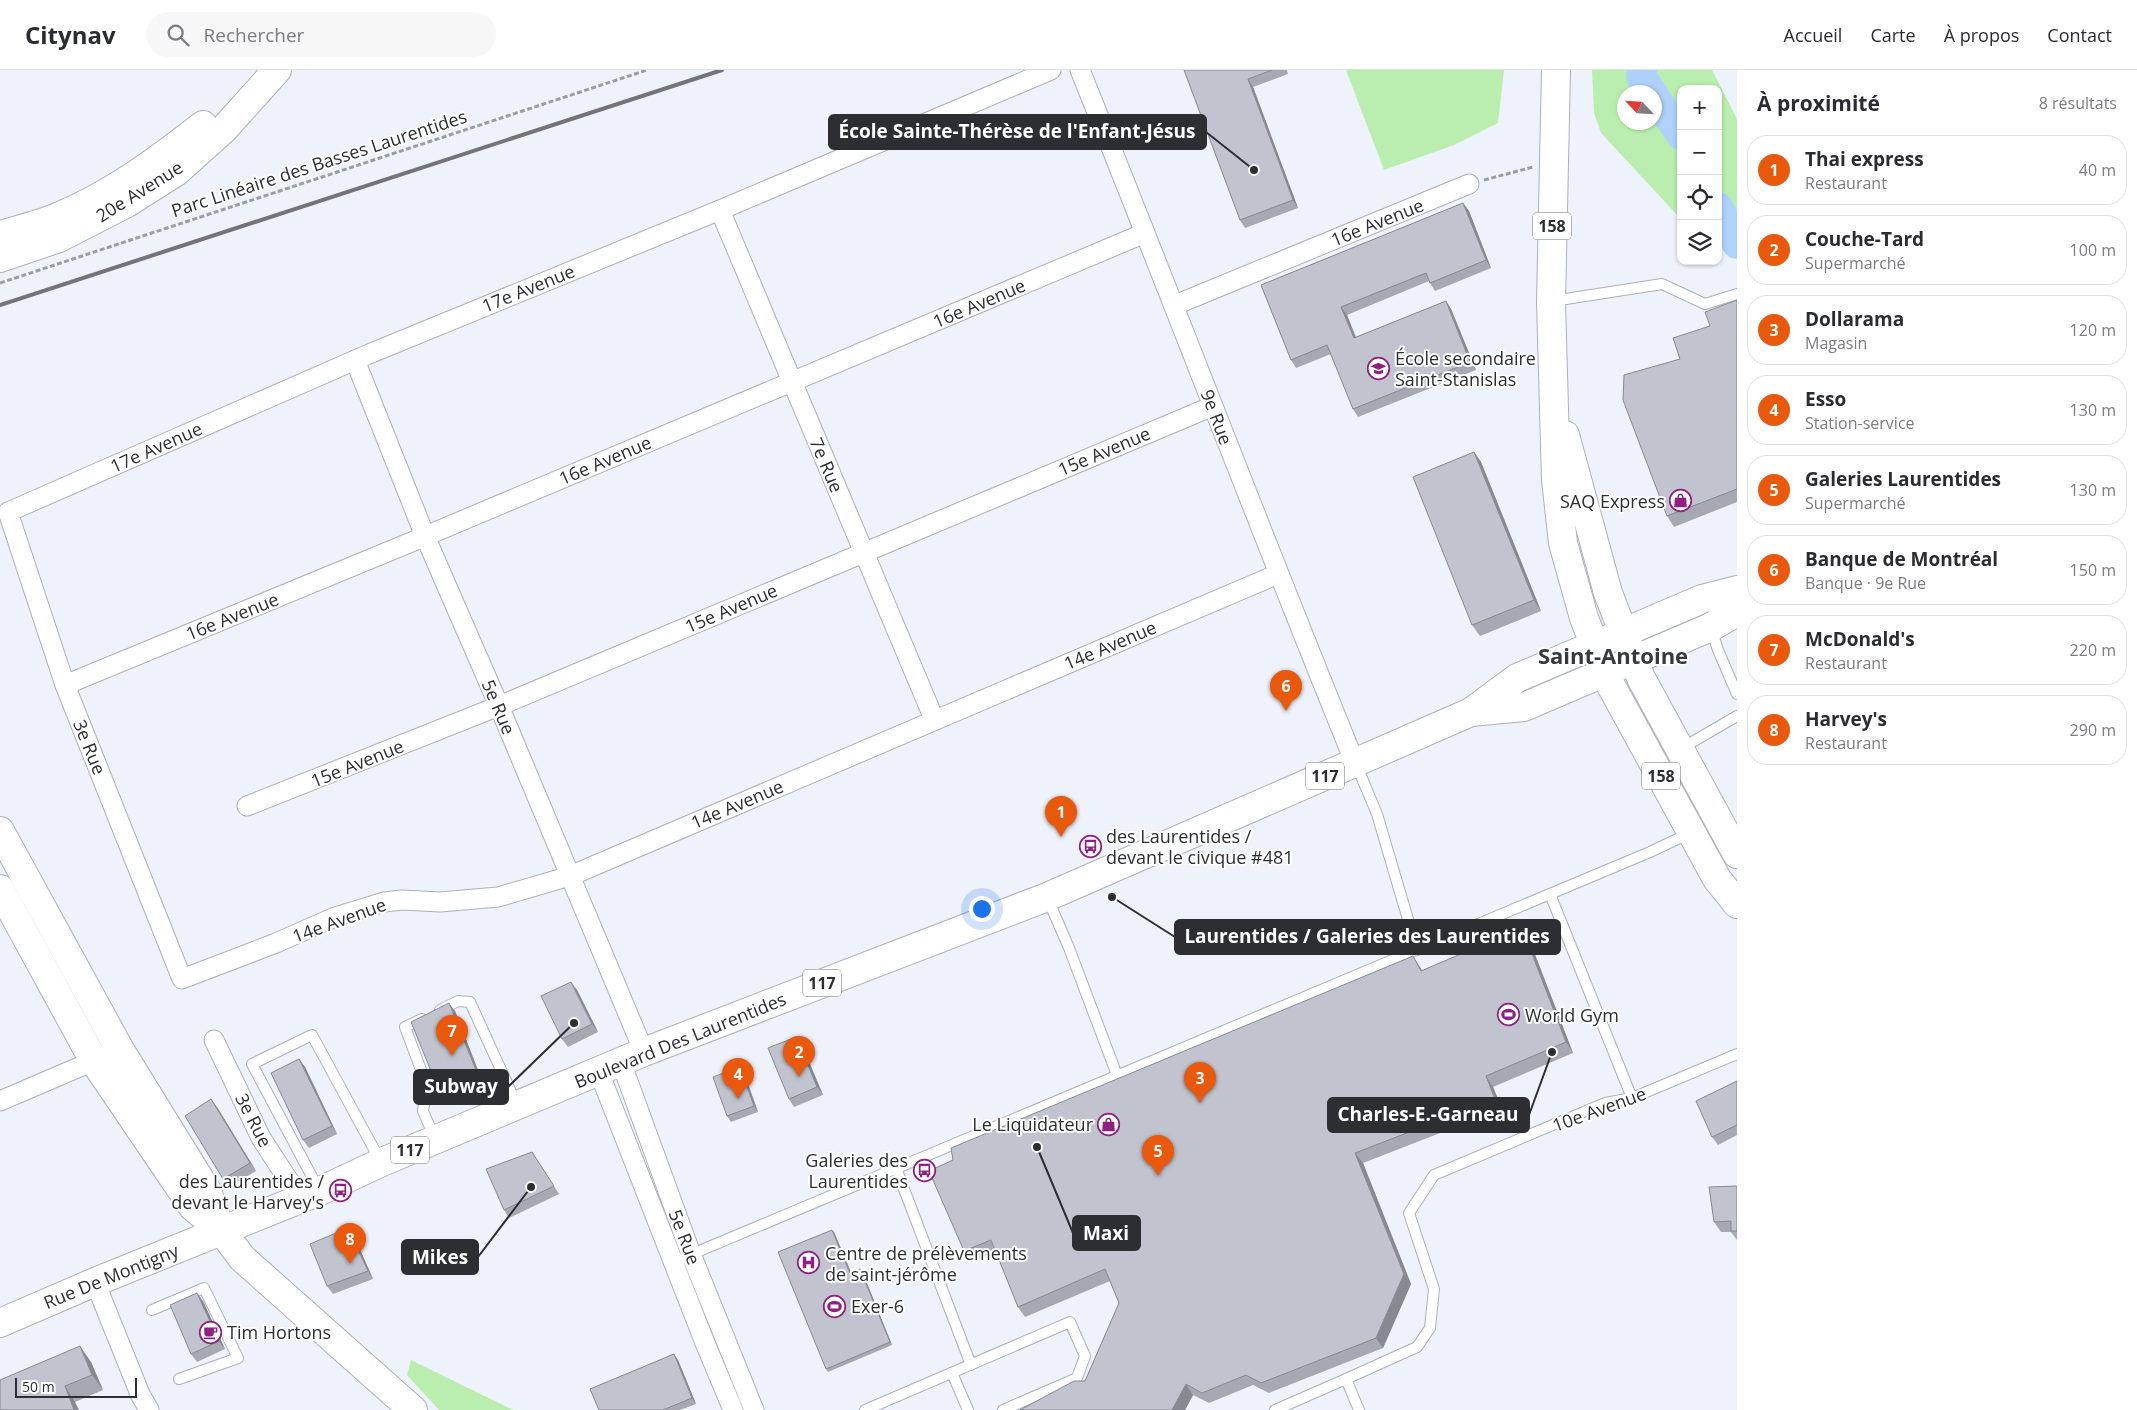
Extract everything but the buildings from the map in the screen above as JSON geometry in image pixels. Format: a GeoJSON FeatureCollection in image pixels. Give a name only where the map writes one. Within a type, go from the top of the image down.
{"type":"FeatureCollection","features":[{"type":"Feature","properties":{"kind":"main road","name":"20e Avenue"},"geometry":{"type":"LineString","coordinates":[[0,235],[55,218],[117,188],[163,157],[213,117],[256,70]]}},
{"type":"Feature","properties":{"kind":"main road","name":"20e Avenue"},"geometry":{"type":"LineString","coordinates":[[0,258],[59,238],[127,203],[176,172],[224,129],[277,70]]}},
{"type":"Feature","properties":{"kind":"main road","name":"158"},"geometry":{"type":"LineString","coordinates":[[1556,70],[1551,302],[1556,480],[1563,543],[1575,590],[1605,673],[1717,879],[1737,904]]}},
{"type":"Feature","properties":{"kind":"main road","name":"158"},"geometry":{"type":"LineString","coordinates":[[1553,383],[1608,593],[1633,660],[1737,854]]}},
{"type":"Feature","properties":{"kind":"main road","name":"Boulevard Des Laurentides"},"geometry":{"type":"LineString","coordinates":[[222,1231],[621,1062],[1047,896],[1472,712],[1517,678],[1702,599],[1737,590]]}},
{"type":"Feature","properties":{"kind":"main road","name":"Boulevard Des Laurentides"},"geometry":{"type":"LineString","coordinates":[[1472,712],[1524,707],[1711,627],[1737,612]]}},
{"type":"Feature","properties":{"kind":"main road"},"geometry":{"type":"LineString","coordinates":[[0,831],[120,1050],[207,1191],[222,1231]]}},
{"type":"Feature","properties":{"kind":"main road"},"geometry":{"type":"LineString","coordinates":[[0,889],[94,1061],[193,1207],[222,1231],[242,1258],[413,1410]]}},
{"type":"Feature","properties":{"kind":"main road","name":"Rue De Montigny"},"geometry":{"type":"LineString","coordinates":[[0,1323],[95,1282],[222,1231]]}},
{"type":"Feature","properties":{"kind":"street","name":"17e Avenue"},"geometry":{"type":"LineString","coordinates":[[8,512],[355,360],[720,210],[1051,70]]}},
{"type":"Feature","properties":{"kind":"street","name":"9e Rue"},"geometry":{"type":"LineString","coordinates":[[1080,70],[1175,305],[1278,574],[1355,763]]}},
{"type":"Feature","properties":{"kind":"street","name":"16e Avenue"},"geometry":{"type":"LineString","coordinates":[[1175,305],[1468,184]]}},
{"type":"Feature","properties":{"kind":"street","name":"7e Rue"},"geometry":{"type":"LineString","coordinates":[[720,210],[934,719]]}},
{"type":"Feature","properties":{"kind":"street","name":"16e Avenue"},"geometry":{"type":"LineString","coordinates":[[65,685],[425,536],[1145,233]]}},
{"type":"Feature","properties":{"kind":"street","name":"5e Rue"},"geometry":{"type":"LineString","coordinates":[[355,360],[425,536],[570,876],[673,1262],[733,1410]]}},
{"type":"Feature","properties":{"kind":"street","name":"15e Avenue"},"geometry":{"type":"LineString","coordinates":[[248,806],[499,706],[1213,406]]}},
{"type":"Feature","properties":{"kind":"street","name":"3e Rue"},"geometry":{"type":"LineString","coordinates":[[8,512],[65,685],[182,979]]}},
{"type":"Feature","properties":{"kind":"street","name":"14e Avenue"},"geometry":{"type":"LineString","coordinates":[[182,979],[335,918],[384,902],[402,900],[440,902],[498,897],[570,876],[934,719],[1278,574]]}},
{"type":"Feature","properties":{"kind":"street","name":"3e Rue"},"geometry":{"type":"LineString","coordinates":[[214,1040],[261,1138],[310,1194]]}},
{"type":"Feature","properties":{"kind":"street"},"geometry":{"type":"LineString","coordinates":[[0,1101],[120,1050]]}},
{"type":"Feature","properties":{"kind":"street","name":"5e Rue"},"geometry":{"type":"LineString","coordinates":[[621,1062],[691,1254],[754,1410]]}},
{"type":"Feature","properties":{"kind":"street"},"geometry":{"type":"LineString","coordinates":[[95,1282],[140,1394],[149,1410]]}},
{"type":"Feature","properties":{"kind":"lane"},"geometry":{"type":"LineString","coordinates":[[1551,302],[1662,284],[1705,304],[1737,294]]}},
{"type":"Feature","properties":{"kind":"lane"},"geometry":{"type":"LineString","coordinates":[[1711,627],[1718,650],[1737,694]]}},
{"type":"Feature","properties":{"kind":"lane"},"geometry":{"type":"LineString","coordinates":[[1680,749],[1737,716]]}},
{"type":"Feature","properties":{"kind":"lane"},"geometry":{"type":"LineString","coordinates":[[1355,763],[1378,814],[1417,950]]}},
{"type":"Feature","properties":{"kind":"lane"},"geometry":{"type":"LineString","coordinates":[[673,1262],[1650,852],[1692,832]]}},
{"type":"Feature","properties":{"kind":"lane"},"geometry":{"type":"LineString","coordinates":[[1550,894],[1632,1098]]}},
{"type":"Feature","properties":{"kind":"lane"},"geometry":{"type":"LineString","coordinates":[[1047,896],[1069,948],[1117,1076]]}},
{"type":"Feature","properties":{"kind":"lane"},"geometry":{"type":"LineString","coordinates":[[435,1140],[422,1111],[427,1086],[405,1027],[458,1001],[470,1002],[517,1106]]}},
{"type":"Feature","properties":{"kind":"lane"},"geometry":{"type":"LineString","coordinates":[[310,1194],[252,1064],[312,1035],[382,1162]]}},
{"type":"Feature","properties":{"kind":"lane","name":"10e Avenue"},"geometry":{"type":"LineString","coordinates":[[1346,1379],[1417,1347],[1430,1328],[1434,1289],[1409,1213],[1434,1175],[1604,1103],[1632,1098],[1737,1054]]}},
{"type":"Feature","properties":{"kind":"lane"},"geometry":{"type":"LineString","coordinates":[[896,1168],[971,1366]]}},
{"type":"Feature","properties":{"kind":"lane"},"geometry":{"type":"LineString","coordinates":[[152,1310],[204,1288],[238,1358],[179,1379]]}},
{"type":"Feature","properties":{"kind":"lane"},"geometry":{"type":"LineString","coordinates":[[865,1410],[1070,1322],[1085,1356],[1077,1378],[1003,1410]]}},
{"type":"Feature","properties":{"kind":"lane"},"geometry":{"type":"LineString","coordinates":[[952,1373],[968,1410]]}},
{"type":"Feature","properties":{"kind":"lane"},"geometry":{"type":"LineString","coordinates":[[1276,1410],[1346,1379],[1358,1410]]}},
{"type":"Feature","properties":{"kind":"path","name":"Parc Linéaire des Basses Laurentides"},"geometry":{"type":"LineString","coordinates":[[0,283],[648,70]]}},
{"type":"Feature","properties":{"kind":"path"},"geometry":{"type":"LineString","coordinates":[[1468,184],[1554,162]]}},
{"type":"Feature","properties":{"kind":"green space"},"geometry":{"type":"Polygon","coordinates":[[[1346,70],[1504,70],[1498,123],[1454,145],[1384,170],[1346,70]]]}},
{"type":"Feature","properties":{"kind":"green space"},"geometry":{"type":"Polygon","coordinates":[[[1592,70],[1712,70],[1720,85],[1677,85],[1677,215],[1601,133],[1594,113],[1592,70]]]}},
{"type":"Feature","properties":{"kind":"green space"},"geometry":{"type":"Polygon","coordinates":[[[1722,90],[1737,119],[1737,219],[1729,232],[1722,234],[1722,90]]]}},
{"type":"Feature","properties":{"kind":"green space"},"geometry":{"type":"Polygon","coordinates":[[[411,1360],[513,1410],[439,1410],[407,1375],[411,1360]]]}},
{"type":"Feature","properties":{"kind":"waterway"},"geometry":{"type":"LineString","coordinates":[[1642,70],[1641,76],[1647,85]]}},
{"type":"Feature","properties":{"kind":"waterway"},"geometry":{"type":"LineString","coordinates":[[1662,108],[1678,130]]}},
{"type":"Feature","properties":{"kind":"waterway"},"geometry":{"type":"LineString","coordinates":[[1722,215],[1737,244]]}},
{"type":"Feature","properties":{"kind":"railway"},"geometry":{"type":"LineString","coordinates":[[0,305],[722,70]]}},
{"type":"Feature","properties":{"kind":"place","name":"École Sainte-Thérèse de l'Enfant-Jésus"},"geometry":{"type":"Point","coordinates":[1254,170]}},
{"type":"Feature","properties":{"kind":"place","name":"École secondaire Saint-Stanislas"},"geometry":{"type":"Point","coordinates":[1379,368]}},
{"type":"Feature","properties":{"kind":"place","name":"SAQ Express"},"geometry":{"type":"Point","coordinates":[1681,501]}},
{"type":"Feature","properties":{"kind":"place","name":"Banque de Montréal"},"geometry":{"type":"Point","coordinates":[1286,711]}},
{"type":"Feature","properties":{"kind":"place","name":"Thai express"},"geometry":{"type":"Point","coordinates":[1061,837]}},
{"type":"Feature","properties":{"kind":"place","name":"des Laurentides / devant le civique #481"},"geometry":{"type":"Point","coordinates":[1090,846]}},
{"type":"Feature","properties":{"kind":"place","name":"Laurentides / Galeries des Laurentides"},"geometry":{"type":"Point","coordinates":[1112,897]}},
{"type":"Feature","properties":{"kind":"place","name":"World Gym"},"geometry":{"type":"Point","coordinates":[1509,1015]}},
{"type":"Feature","properties":{"kind":"place","name":"Subway"},"geometry":{"type":"Point","coordinates":[574,1023]}},
{"type":"Feature","properties":{"kind":"place","name":"Charles-E.-Garneau"},"geometry":{"type":"Point","coordinates":[1552,1052]}},
{"type":"Feature","properties":{"kind":"place","name":"McDonald's"},"geometry":{"type":"Point","coordinates":[452,1056]}},
{"type":"Feature","properties":{"kind":"place","name":"Couche-Tard"},"geometry":{"type":"Point","coordinates":[799,1077]}},
{"type":"Feature","properties":{"kind":"place","name":"Esso"},"geometry":{"type":"Point","coordinates":[738,1099]}},
{"type":"Feature","properties":{"kind":"place","name":"Dollarama"},"geometry":{"type":"Point","coordinates":[1200,1103]}},
{"type":"Feature","properties":{"kind":"place","name":"Le Liquidateur"},"geometry":{"type":"Point","coordinates":[1109,1124]}},
{"type":"Feature","properties":{"kind":"place","name":"Maxi"},"geometry":{"type":"Point","coordinates":[1037,1147]}},
{"type":"Feature","properties":{"kind":"place","name":"Galeries des Laurentides"},"geometry":{"type":"Point","coordinates":[924,1170]}},
{"type":"Feature","properties":{"kind":"place","name":"Galeries Laurentides"},"geometry":{"type":"Point","coordinates":[1158,1176]}},
{"type":"Feature","properties":{"kind":"place","name":"Mikes"},"geometry":{"type":"Point","coordinates":[531,1187]}},
{"type":"Feature","properties":{"kind":"place","name":"des Laurentides / devant le Harvey's"},"geometry":{"type":"Point","coordinates":[340,1191]}},
{"type":"Feature","properties":{"kind":"place","name":"Centre de prélèvements de saint-jérôme"},"geometry":{"type":"Point","coordinates":[809,1263]}},
{"type":"Feature","properties":{"kind":"place","name":"Harvey's"},"geometry":{"type":"Point","coordinates":[350,1264]}},
{"type":"Feature","properties":{"kind":"place","name":"Exer-6"},"geometry":{"type":"Point","coordinates":[835,1306]}},
{"type":"Feature","properties":{"kind":"place","name":"Tim Hortons"},"geometry":{"type":"Point","coordinates":[211,1332]}},
{"type":"Feature","properties":{"kind":"district","name":"Saint-Antoine"},"geometry":{"type":"Point","coordinates":[1613,655]}}]}
